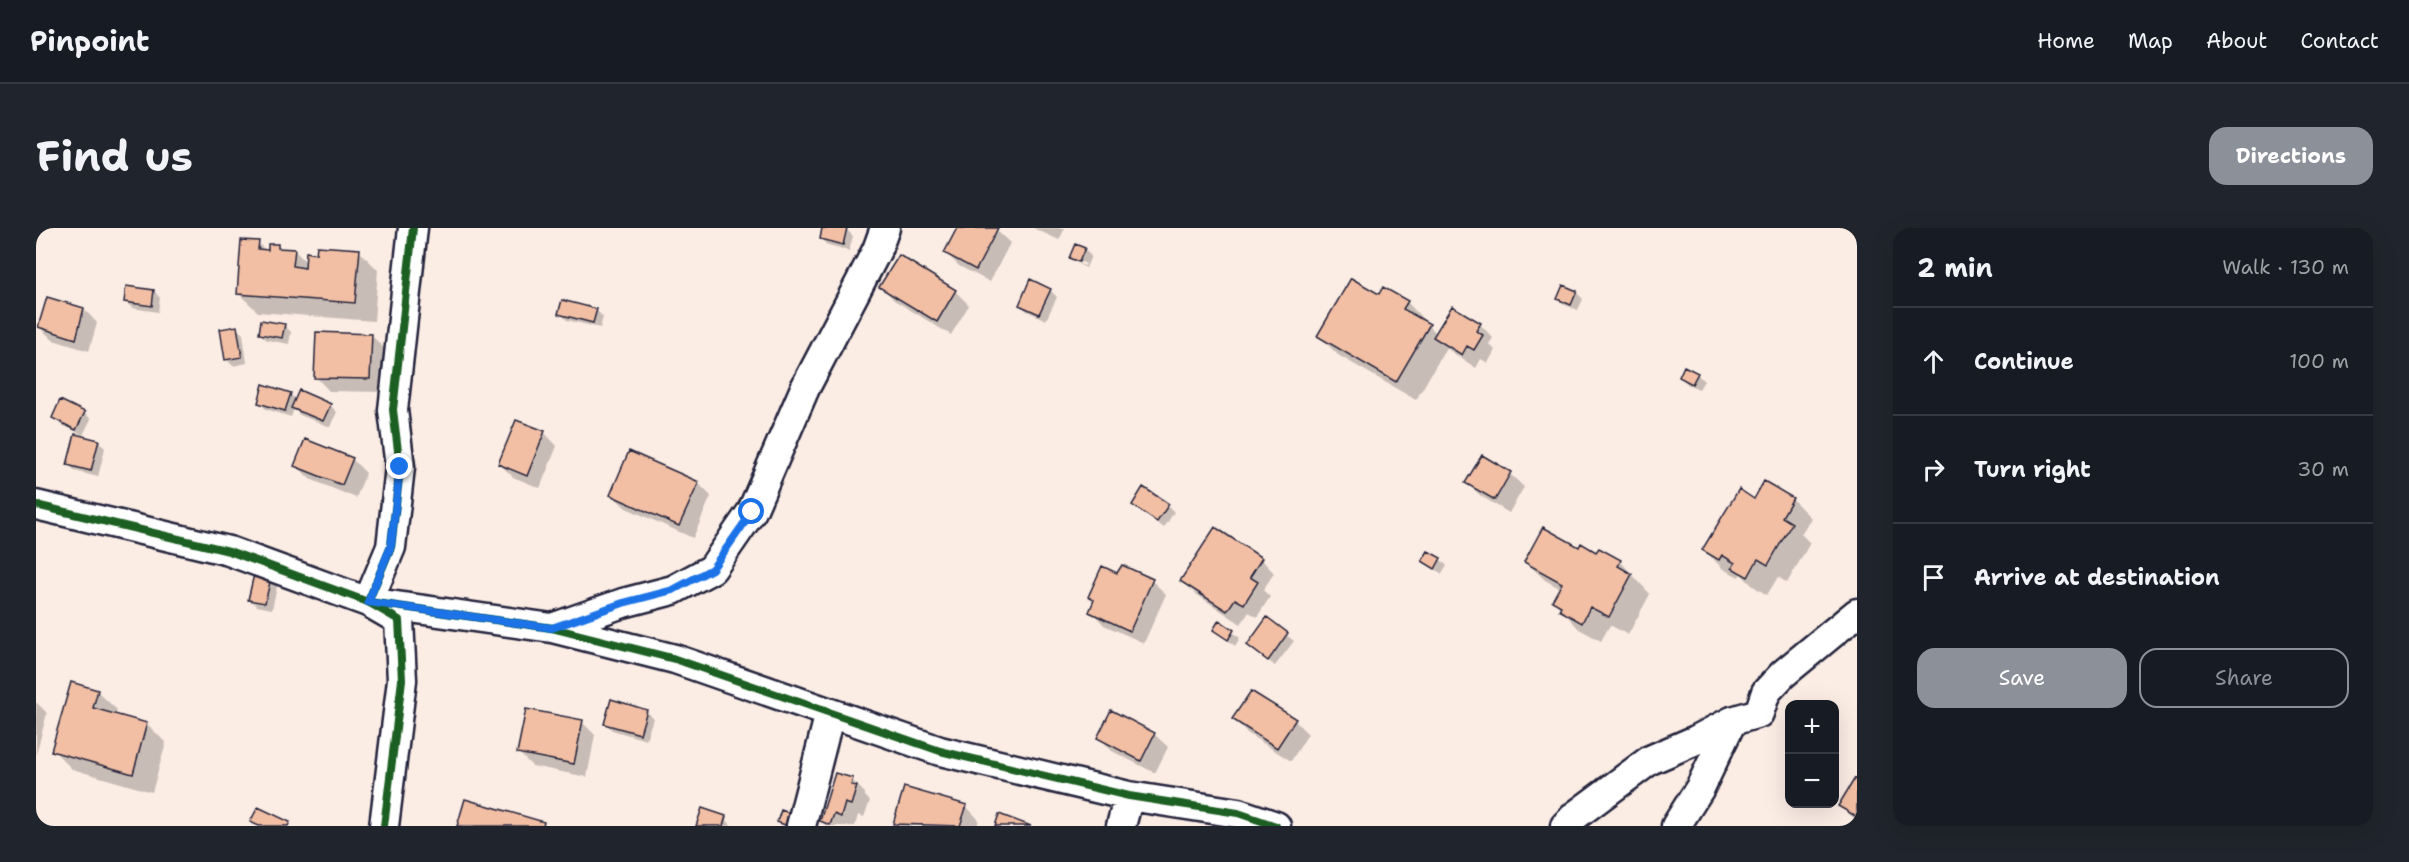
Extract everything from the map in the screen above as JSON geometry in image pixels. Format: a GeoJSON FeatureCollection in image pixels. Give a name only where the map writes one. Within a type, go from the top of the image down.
{"type":"FeatureCollection","features":[{"type":"Feature","properties":{"kind":"street"},"geometry":{"type":"LineString","coordinates":[[368,602],[391,546],[400,467],[393,410],[413,228]]}},
{"type":"Feature","properties":{"kind":"street"},"geometry":{"type":"LineString","coordinates":[[552,628],[623,603],[673,590],[712,569],[752,512],[805,388],[877,250],[885,228]]}},
{"type":"Feature","properties":{"kind":"street"},"geometry":{"type":"LineString","coordinates":[[36,505],[229,551],[368,602],[399,620],[402,680],[384,826]]}},
{"type":"Feature","properties":{"kind":"street"},"geometry":{"type":"LineString","coordinates":[[368,602],[552,628],[675,659],[940,752],[1129,796],[1238,813],[1276,826]]}},
{"type":"Feature","properties":{"kind":"street"},"geometry":{"type":"LineString","coordinates":[[1564,826],[1650,760],[1732,721],[1759,713],[1766,692],[1783,674],[1857,614]]}},
{"type":"Feature","properties":{"kind":"street"},"geometry":{"type":"LineString","coordinates":[[801,826],[830,713]]}},
{"type":"Feature","properties":{"kind":"street"},"geometry":{"type":"LineString","coordinates":[[1676,826],[1700,788],[1732,721]]}},
{"type":"Feature","properties":{"kind":"street"},"geometry":{"type":"LineString","coordinates":[[1121,826],[1129,796]]}},
{"type":"Feature","properties":{"kind":"building"},"geometry":{"type":"Polygon","coordinates":[[[822,228],[847,228],[843,245],[820,239],[822,228]]]}},
{"type":"Feature","properties":{"kind":"building"},"geometry":{"type":"Polygon","coordinates":[[[957,228],[998,228],[976,270],[944,253],[957,228]]]}},
{"type":"Feature","properties":{"kind":"building"},"geometry":{"type":"Polygon","coordinates":[[[241,240],[259,241],[258,249],[268,250],[268,244],[278,244],[278,248],[295,249],[293,266],[305,268],[306,252],[316,254],[317,246],[360,249],[355,303],[237,294],[241,240]]]}},
{"type":"Feature","properties":{"kind":"building"},"geometry":{"type":"Polygon","coordinates":[[[1075,244],[1085,248],[1079,262],[1069,258],[1075,244]]]}},
{"type":"Feature","properties":{"kind":"building"},"geometry":{"type":"Polygon","coordinates":[[[899,255],[956,290],[937,322],[879,287],[899,255]]]}},
{"type":"Feature","properties":{"kind":"building"},"geometry":{"type":"Polygon","coordinates":[[[1351,278],[1379,294],[1383,287],[1408,301],[1403,309],[1430,324],[1396,382],[1317,336],[1351,278]]]}},
{"type":"Feature","properties":{"kind":"building"},"geometry":{"type":"Polygon","coordinates":[[[1030,279],[1051,289],[1039,314],[1019,305],[1030,279]]]}},
{"type":"Feature","properties":{"kind":"building"},"geometry":{"type":"Polygon","coordinates":[[[1563,285],[1577,291],[1571,305],[1557,299],[1563,285]]]}},
{"type":"Feature","properties":{"kind":"building"},"geometry":{"type":"Polygon","coordinates":[[[126,286],[154,290],[152,306],[124,302],[126,286]]]}},
{"type":"Feature","properties":{"kind":"building"},"geometry":{"type":"Polygon","coordinates":[[[47,297],[84,308],[76,339],[38,327],[47,297]]]}},
{"type":"Feature","properties":{"kind":"building"},"geometry":{"type":"Polygon","coordinates":[[[562,300],[597,309],[593,323],[558,314],[562,300]]]}},
{"type":"Feature","properties":{"kind":"building"},"geometry":{"type":"Polygon","coordinates":[[[1452,306],[1481,323],[1476,331],[1483,335],[1474,350],[1467,346],[1462,355],[1433,337],[1452,306]]]}},
{"type":"Feature","properties":{"kind":"building"},"geometry":{"type":"Polygon","coordinates":[[[261,320],[285,324],[282,338],[259,334],[261,320]]]}},
{"type":"Feature","properties":{"kind":"building"},"geometry":{"type":"Polygon","coordinates":[[[237,326],[242,357],[225,360],[220,329],[237,326]]]}},
{"type":"Feature","properties":{"kind":"building"},"geometry":{"type":"Polygon","coordinates":[[[316,332],[372,334],[370,379],[314,378],[316,332]]]}},
{"type":"Feature","properties":{"kind":"building"},"geometry":{"type":"Polygon","coordinates":[[[1684,366],[1698,373],[1692,384],[1679,377],[1684,366]]]}},
{"type":"Feature","properties":{"kind":"building"},"geometry":{"type":"Polygon","coordinates":[[[263,384],[291,393],[285,411],[258,403],[263,384]]]}},
{"type":"Feature","properties":{"kind":"building"},"geometry":{"type":"Polygon","coordinates":[[[299,390],[331,404],[323,421],[291,408],[299,390]]]}},
{"type":"Feature","properties":{"kind":"building"},"geometry":{"type":"Polygon","coordinates":[[[60,400],[85,412],[76,430],[52,418],[60,400]]]}},
{"type":"Feature","properties":{"kind":"building"},"geometry":{"type":"Polygon","coordinates":[[[516,420],[545,431],[527,476],[498,464],[516,420]]]}},
{"type":"Feature","properties":{"kind":"building"},"geometry":{"type":"Polygon","coordinates":[[[75,434],[99,440],[91,471],[67,465],[75,434]]]}},
{"type":"Feature","properties":{"kind":"building"},"geometry":{"type":"Polygon","coordinates":[[[305,439],[353,458],[342,485],[294,466],[305,439]]]}},
{"type":"Feature","properties":{"kind":"building"},"geometry":{"type":"Polygon","coordinates":[[[629,451],[699,482],[679,526],[610,495],[629,451]]]}},
{"type":"Feature","properties":{"kind":"building"},"geometry":{"type":"Polygon","coordinates":[[[1482,455],[1511,472],[1495,500],[1465,483],[1482,455]]]}},
{"type":"Feature","properties":{"kind":"building"},"geometry":{"type":"Polygon","coordinates":[[[1764,481],[1793,498],[1782,517],[1792,523],[1768,565],[1758,559],[1748,577],[1732,568],[1735,563],[1722,555],[1719,560],[1702,550],[1739,489],[1754,499],[1764,481]]]}},
{"type":"Feature","properties":{"kind":"building"},"geometry":{"type":"Polygon","coordinates":[[[1143,487],[1169,504],[1157,522],[1132,505],[1143,487]]]}},
{"type":"Feature","properties":{"kind":"building"},"geometry":{"type":"Polygon","coordinates":[[[1215,527],[1262,558],[1250,577],[1258,582],[1244,604],[1235,599],[1227,611],[1180,581],[1215,527]]]}},
{"type":"Feature","properties":{"kind":"building"},"geometry":{"type":"Polygon","coordinates":[[[1543,527],[1579,547],[1581,543],[1596,552],[1599,548],[1621,560],[1618,566],[1632,574],[1609,617],[1590,607],[1582,623],[1559,610],[1561,606],[1552,601],[1562,583],[1524,562],[1543,527]]]}},
{"type":"Feature","properties":{"kind":"building"},"geometry":{"type":"Polygon","coordinates":[[[1428,551],[1441,558],[1435,569],[1422,561],[1428,551]]]}},
{"type":"Feature","properties":{"kind":"building"},"geometry":{"type":"Polygon","coordinates":[[[1122,565],[1153,579],[1130,631],[1089,612],[1094,600],[1088,597],[1102,566],[1117,573],[1122,565]]]}},
{"type":"Feature","properties":{"kind":"building"},"geometry":{"type":"Polygon","coordinates":[[[255,570],[272,574],[265,603],[248,600],[255,570]]]}},
{"type":"Feature","properties":{"kind":"building"},"geometry":{"type":"Polygon","coordinates":[[[1267,617],[1288,633],[1268,661],[1247,645],[1267,617]]]}},
{"type":"Feature","properties":{"kind":"building"},"geometry":{"type":"Polygon","coordinates":[[[1219,620],[1234,630],[1228,640],[1213,630],[1219,620]]]}},
{"type":"Feature","properties":{"kind":"building"},"geometry":{"type":"Polygon","coordinates":[[[71,682],[98,690],[93,708],[147,723],[133,774],[51,751],[71,682]]]}},
{"type":"Feature","properties":{"kind":"building"},"geometry":{"type":"Polygon","coordinates":[[[1251,691],[1296,719],[1277,748],[1232,719],[1251,691]]]}},
{"type":"Feature","properties":{"kind":"building"},"geometry":{"type":"Polygon","coordinates":[[[611,699],[647,710],[640,734],[604,724],[611,699]]]}},
{"type":"Feature","properties":{"kind":"building"},"geometry":{"type":"Polygon","coordinates":[[[526,709],[583,720],[574,764],[517,753],[526,709]]]}},
{"type":"Feature","properties":{"kind":"building"},"geometry":{"type":"Polygon","coordinates":[[[1111,710],[1155,733],[1141,761],[1097,738],[1111,710]]]}},
{"type":"Feature","properties":{"kind":"building"},"geometry":{"type":"Polygon","coordinates":[[[835,773],[853,778],[851,785],[857,786],[851,805],[845,803],[841,817],[834,814],[830,825],[820,821],[835,773]]]}},
{"type":"Feature","properties":{"kind":"building"},"geometry":{"type":"Polygon","coordinates":[[[1855,778],[1857,780],[1857,817],[1839,807],[1855,778]]]}},
{"type":"Feature","properties":{"kind":"building"},"geometry":{"type":"Polygon","coordinates":[[[904,787],[967,805],[960,826],[893,824],[904,787]]]}},
{"type":"Feature","properties":{"kind":"building"},"geometry":{"type":"Polygon","coordinates":[[[465,799],[544,822],[543,826],[457,826],[465,799]]]}},
{"type":"Feature","properties":{"kind":"building"},"geometry":{"type":"Polygon","coordinates":[[[258,807],[290,822],[288,826],[259,826],[250,822],[258,807]]]}},
{"type":"Feature","properties":{"kind":"building"},"geometry":{"type":"Polygon","coordinates":[[[702,808],[726,816],[723,826],[696,826],[702,808]]]}},
{"type":"Feature","properties":{"kind":"building"},"geometry":{"type":"Polygon","coordinates":[[[781,810],[795,815],[788,826],[777,822],[781,810]]]}},
{"type":"Feature","properties":{"kind":"building"},"geometry":{"type":"Polygon","coordinates":[[[999,814],[1031,826],[995,826],[999,814]]]}},
{"type":"Feature","properties":{"kind":"cycle path"},"geometry":{"type":"LineString","coordinates":[[384,826],[402,680],[399,620],[368,602],[391,547],[400,467],[393,410],[413,228]]}},
{"type":"Feature","properties":{"kind":"cycle path"},"geometry":{"type":"LineString","coordinates":[[36,505],[229,551],[368,602],[552,628],[675,659],[940,751],[1129,796],[1238,813],[1276,826]]}},
{"type":"Feature","properties":{"kind":"route"},"geometry":{"type":"LineString","coordinates":[[400,467],[391,546],[368,602],[552,628],[623,603],[673,590],[712,569],[752,512]]}}]}
